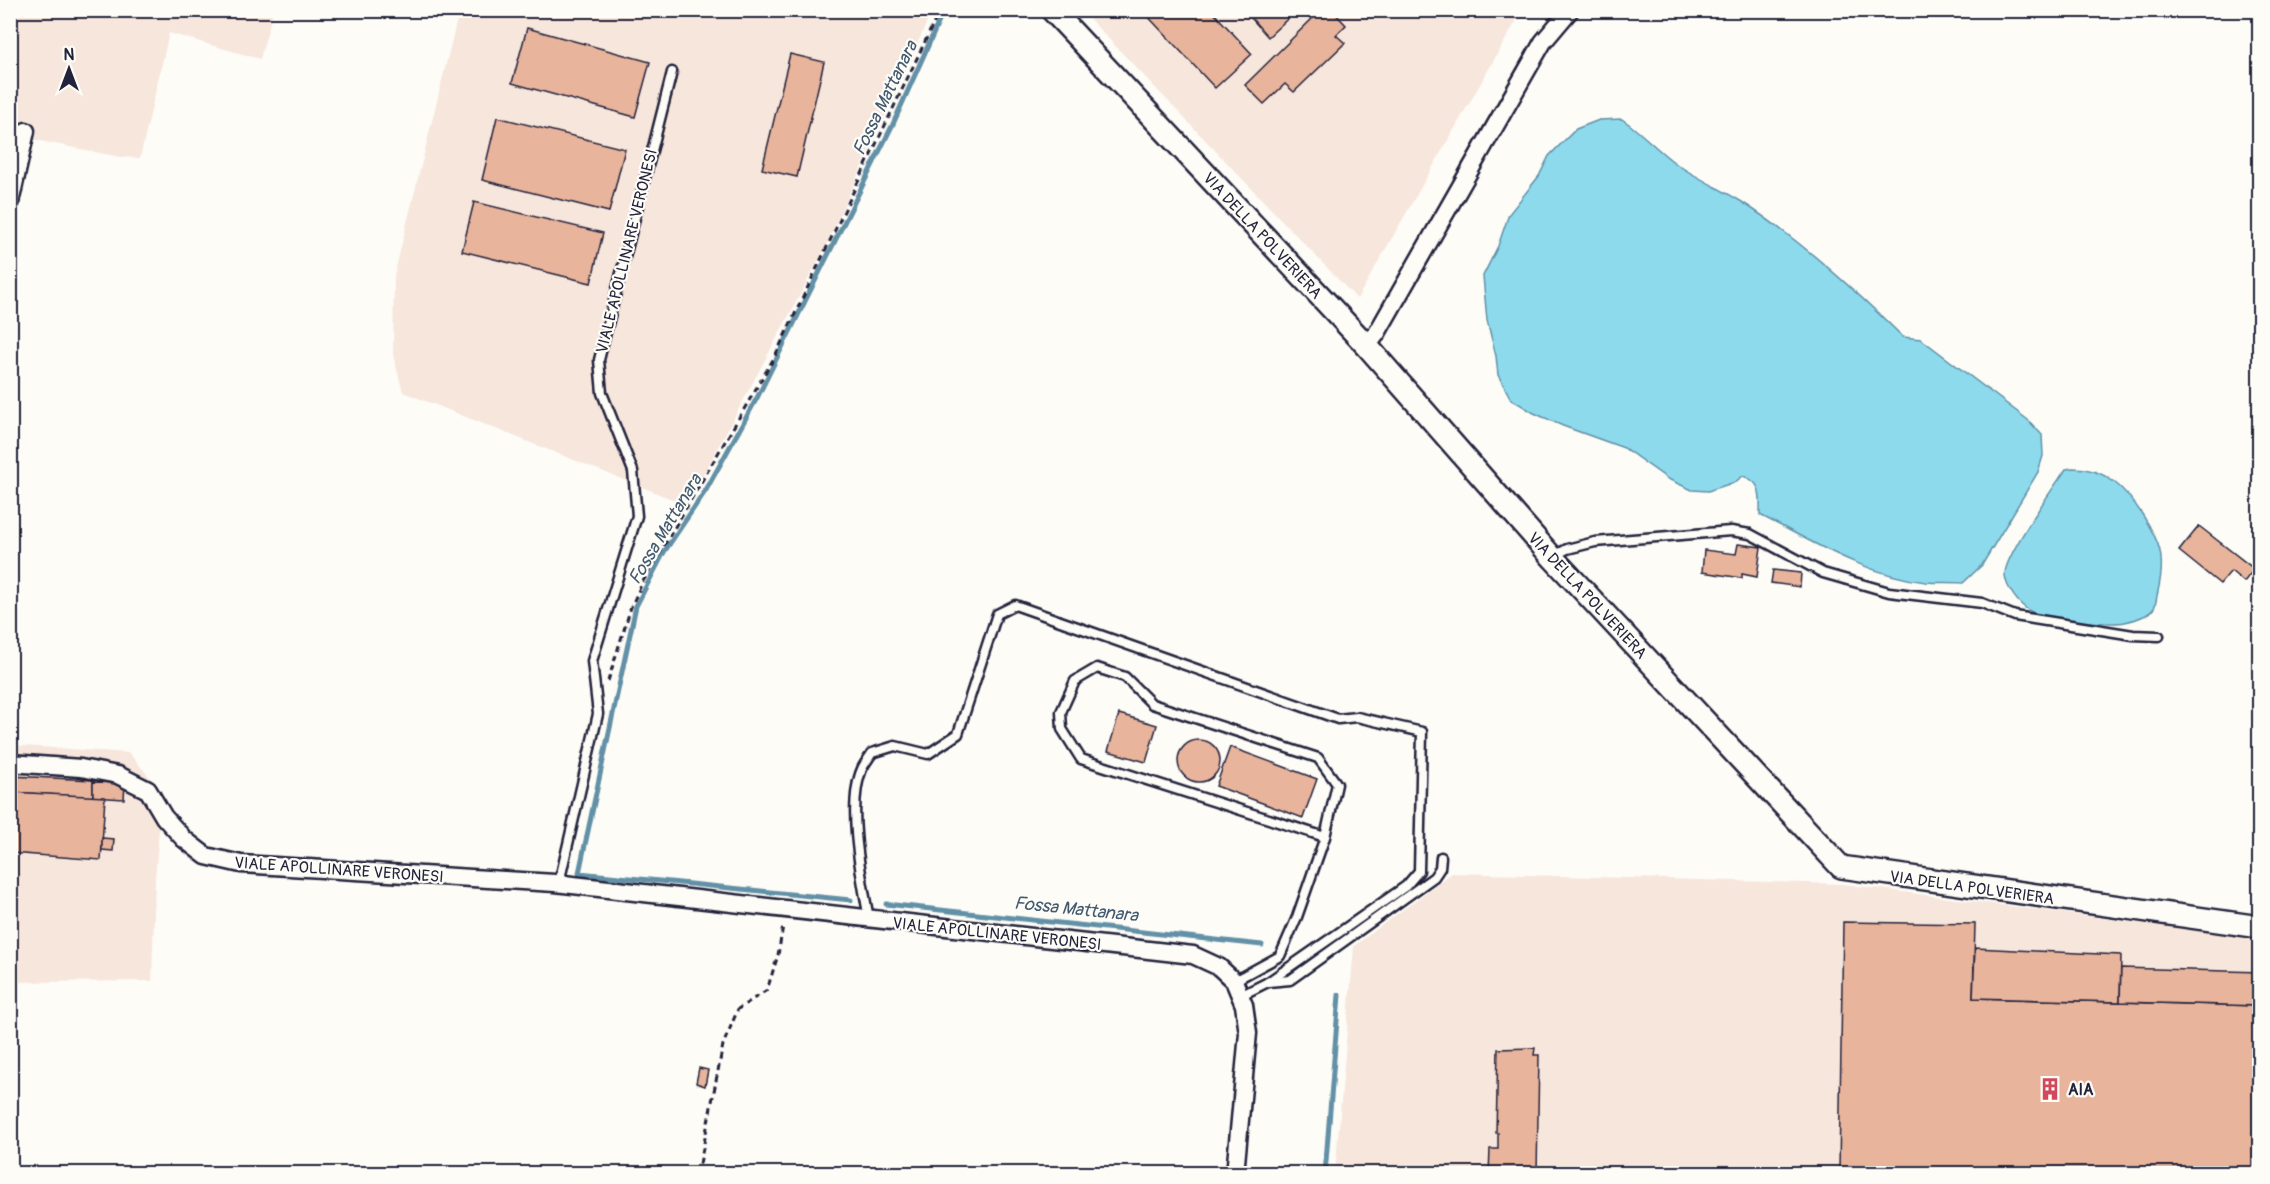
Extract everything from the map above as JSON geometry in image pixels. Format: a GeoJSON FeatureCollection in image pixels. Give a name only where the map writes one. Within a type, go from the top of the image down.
{"type":"FeatureCollection","features":[{"type":"Feature","properties":{"kind":"street","name":"VIA DELLA POLVERIERA"},"geometry":{"type":"LineString","coordinates":[[1052,10],[1367,346],[1552,557],[1841,867],[2259,927]]}},
{"type":"Feature","properties":{"kind":"street"},"geometry":{"type":"LineString","coordinates":[[1367,346],[1377,333],[1543,42],[1570,10]]}},
{"type":"Feature","properties":{"kind":"street"},"geometry":{"type":"LineString","coordinates":[[10,203],[26,130]]}},
{"type":"Feature","properties":{"kind":"street","name":"VIALE APOLLINARE VERONESI"},"geometry":{"type":"LineString","coordinates":[[10,763],[81,768],[118,775],[148,790],[164,817],[184,839],[206,856],[241,864],[558,883],[1193,956],[1219,967],[1237,988]]}},
{"type":"Feature","properties":{"kind":"street"},"geometry":{"type":"LineString","coordinates":[[1235,1173],[1248,1033],[1244,1005],[1237,988]]}},
{"type":"Feature","properties":{"kind":"lane","name":"VIALE APOLLINARE VERONESI"},"geometry":{"type":"LineString","coordinates":[[558,883],[598,714],[592,661],[637,516],[633,471],[602,393],[599,360],[672,72]]}},
{"type":"Feature","properties":{"kind":"lane"},"geometry":{"type":"LineString","coordinates":[[1552,557],[1567,549],[1595,542],[1741,532],[1750,534],[1823,573],[1888,592],[1982,603],[2015,616],[2133,635],[2159,636]]}},
{"type":"Feature","properties":{"kind":"lane"},"geometry":{"type":"LineString","coordinates":[[869,919],[857,850],[856,802],[861,770],[872,753],[895,746],[928,754],[958,734],[997,614],[1015,605],[1338,719],[1357,717],[1422,732],[1419,871],[1406,886],[1268,982]]}},
{"type":"Feature","properties":{"kind":"lane"},"geometry":{"type":"LineString","coordinates":[[1237,988],[1280,956],[1297,917],[1325,837],[1337,784],[1318,758],[1152,704],[1125,677],[1097,668],[1075,681],[1061,712],[1062,729],[1081,759],[1325,837]]}},
{"type":"Feature","properties":{"kind":"lane"},"geometry":{"type":"LineString","coordinates":[[1237,988],[1290,980],[1434,877],[1440,868],[1441,857]]}},
{"type":"Feature","properties":{"kind":"path"},"geometry":{"type":"LineString","coordinates":[[608,682],[631,607],[642,583],[774,358],[940,10]]}},
{"type":"Feature","properties":{"kind":"path"},"geometry":{"type":"LineString","coordinates":[[698,1173],[723,1046],[738,1010],[767,990],[778,955],[786,909]]}},
{"type":"Feature","properties":{"kind":"shaded area"},"geometry":{"type":"Polygon","coordinates":[[[10,11],[273,11],[260,59],[169,33],[140,158],[120,157],[11,135],[10,11]]]}},
{"type":"Feature","properties":{"kind":"shaded area"},"geometry":{"type":"Polygon","coordinates":[[[459,11],[932,11],[824,250],[687,505],[403,392],[393,355],[394,276],[459,11]]]}},
{"type":"Feature","properties":{"kind":"shaded area"},"geometry":{"type":"Polygon","coordinates":[[[1082,11],[1522,11],[1357,299],[1082,11]]]}},
{"type":"Feature","properties":{"kind":"shaded area"},"geometry":{"type":"Polygon","coordinates":[[[10,745],[129,753],[162,792],[155,879],[152,981],[11,982],[10,745]]]}},
{"type":"Feature","properties":{"kind":"shaded area","name":"AIA"},"geometry":{"type":"Polygon","coordinates":[[[1452,873],[1843,884],[2259,939],[2259,1173],[1335,1174],[1354,946],[1452,873]]]}},
{"type":"Feature","properties":{"kind":"water"},"geometry":{"type":"Polygon","coordinates":[[[1622,119],[1675,163],[1742,202],[1783,231],[1846,283],[1903,337],[1921,339],[2028,420],[2042,435],[2043,456],[2038,472],[1982,565],[1963,583],[1926,582],[1861,565],[1760,515],[1757,486],[1743,476],[1735,482],[1708,491],[1692,490],[1668,479],[1624,448],[1563,426],[1534,413],[1511,399],[1498,375],[1487,320],[1483,276],[1498,246],[1509,214],[1539,176],[1549,156],[1576,129],[1599,120],[1622,119]]]}},
{"type":"Feature","properties":{"kind":"water"},"geometry":{"type":"Polygon","coordinates":[[[2066,469],[2095,472],[2121,488],[2142,514],[2157,542],[2161,569],[2155,606],[2152,611],[2137,619],[2106,623],[2048,617],[2030,611],[2022,605],[2008,585],[2005,575],[2007,566],[2020,539],[2066,469]]]}},
{"type":"Feature","properties":{"kind":"building"},"geometry":{"type":"Polygon","coordinates":[[[1142,10],[1211,10],[1252,54],[1215,88],[1142,10]]]}},
{"type":"Feature","properties":{"kind":"building"},"geometry":{"type":"Polygon","coordinates":[[[1244,10],[1297,10],[1268,37],[1244,10]]]}},
{"type":"Feature","properties":{"kind":"building"},"geometry":{"type":"Polygon","coordinates":[[[1321,10],[1332,10],[1346,25],[1336,35],[1345,43],[1294,92],[1285,84],[1264,104],[1245,85],[1321,10]]]}},
{"type":"Feature","properties":{"kind":"building"},"geometry":{"type":"Polygon","coordinates":[[[527,28],[650,62],[635,117],[512,83],[527,28]]]}},
{"type":"Feature","properties":{"kind":"building"},"geometry":{"type":"Polygon","coordinates":[[[790,54],[824,62],[797,177],[762,169],[790,54]]]}},
{"type":"Feature","properties":{"kind":"building"},"geometry":{"type":"Polygon","coordinates":[[[497,117],[625,149],[609,212],[482,180],[497,117]]]}},
{"type":"Feature","properties":{"kind":"building"},"geometry":{"type":"Polygon","coordinates":[[[474,202],[603,233],[591,283],[462,251],[474,202]]]}},
{"type":"Feature","properties":{"kind":"building"},"geometry":{"type":"Polygon","coordinates":[[[2199,526],[2254,569],[2244,582],[2231,571],[2220,584],[2179,551],[2199,526]]]}},
{"type":"Feature","properties":{"kind":"building"},"geometry":{"type":"Polygon","coordinates":[[[1738,544],[1761,547],[1757,577],[1742,574],[1742,578],[1702,572],[1704,550],[1736,554],[1738,544]]]}},
{"type":"Feature","properties":{"kind":"building"},"geometry":{"type":"Polygon","coordinates":[[[1773,570],[1801,573],[1800,587],[1771,583],[1773,570]]]}},
{"type":"Feature","properties":{"kind":"building"},"geometry":{"type":"Polygon","coordinates":[[[1119,714],[1157,725],[1146,762],[1108,751],[1119,714]]]}},
{"type":"Feature","properties":{"kind":"building"},"geometry":{"type":"Polygon","coordinates":[[[1199,740],[1214,746],[1220,761],[1214,776],[1199,782],[1184,776],[1178,761],[1184,746],[1199,740]]]}},
{"type":"Feature","properties":{"kind":"building"},"geometry":{"type":"Polygon","coordinates":[[[1230,747],[1317,779],[1303,818],[1216,786],[1230,747]]]}},
{"type":"Feature","properties":{"kind":"building"},"geometry":{"type":"Polygon","coordinates":[[[10,776],[93,780],[93,797],[10,792],[10,776]]]}},
{"type":"Feature","properties":{"kind":"building"},"geometry":{"type":"Polygon","coordinates":[[[93,782],[125,783],[124,799],[93,797],[93,782]]]}},
{"type":"Feature","properties":{"kind":"building"},"geometry":{"type":"Polygon","coordinates":[[[10,792],[105,797],[101,860],[10,853],[10,792]]]}},
{"type":"Feature","properties":{"kind":"building"},"geometry":{"type":"Polygon","coordinates":[[[102,838],[114,839],[113,851],[102,850],[102,838]]]}},
{"type":"Feature","properties":{"kind":"building","name":"AIA"},"geometry":{"type":"Polygon","coordinates":[[[1843,922],[1975,924],[1973,998],[2260,1006],[2260,1174],[1850,1174],[1851,1172],[1839,1171],[1843,922]]]}},
{"type":"Feature","properties":{"kind":"building"},"geometry":{"type":"Polygon","coordinates":[[[1975,948],[2121,955],[2120,1002],[1973,998],[1975,948]]]}},
{"type":"Feature","properties":{"kind":"building"},"geometry":{"type":"Polygon","coordinates":[[[2121,968],[2260,972],[2260,1006],[2120,1002],[2121,968]]]}},
{"type":"Feature","properties":{"kind":"building"},"geometry":{"type":"Polygon","coordinates":[[[1535,1048],[1534,1055],[1539,1055],[1537,1174],[1489,1174],[1490,1149],[1498,1149],[1498,1133],[1496,1133],[1498,1049],[1535,1048]]]}},
{"type":"Feature","properties":{"kind":"building"},"geometry":{"type":"Polygon","coordinates":[[[699,1068],[708,1070],[705,1086],[696,1083],[699,1068]]]}},
{"type":"Feature","properties":{"kind":"building"},"geometry":{"type":"Polygon","coordinates":[[[1851,1172],[1850,1174],[1732,1174],[1732,1173],[1851,1172]]]}},
{"type":"Feature","properties":{"kind":"waterway","name":"Fossa Mattanara"},"geometry":{"type":"LineString","coordinates":[[851,900],[579,873],[636,606],[664,552],[706,490],[758,396],[893,124],[944,10]]}},
{"type":"Feature","properties":{"kind":"waterway","name":"Fossa Mattanara"},"geometry":{"type":"LineString","coordinates":[[886,904],[1262,945]]}},
{"type":"Feature","properties":{"kind":"waterway","name":"Fossa Mattanara"},"geometry":{"type":"LineString","coordinates":[[1325,1174],[1339,995]]}},
{"type":"Feature","properties":{"kind":"place","name":"AIA"},"geometry":{"type":"Point","coordinates":[2050,1089]}}]}
